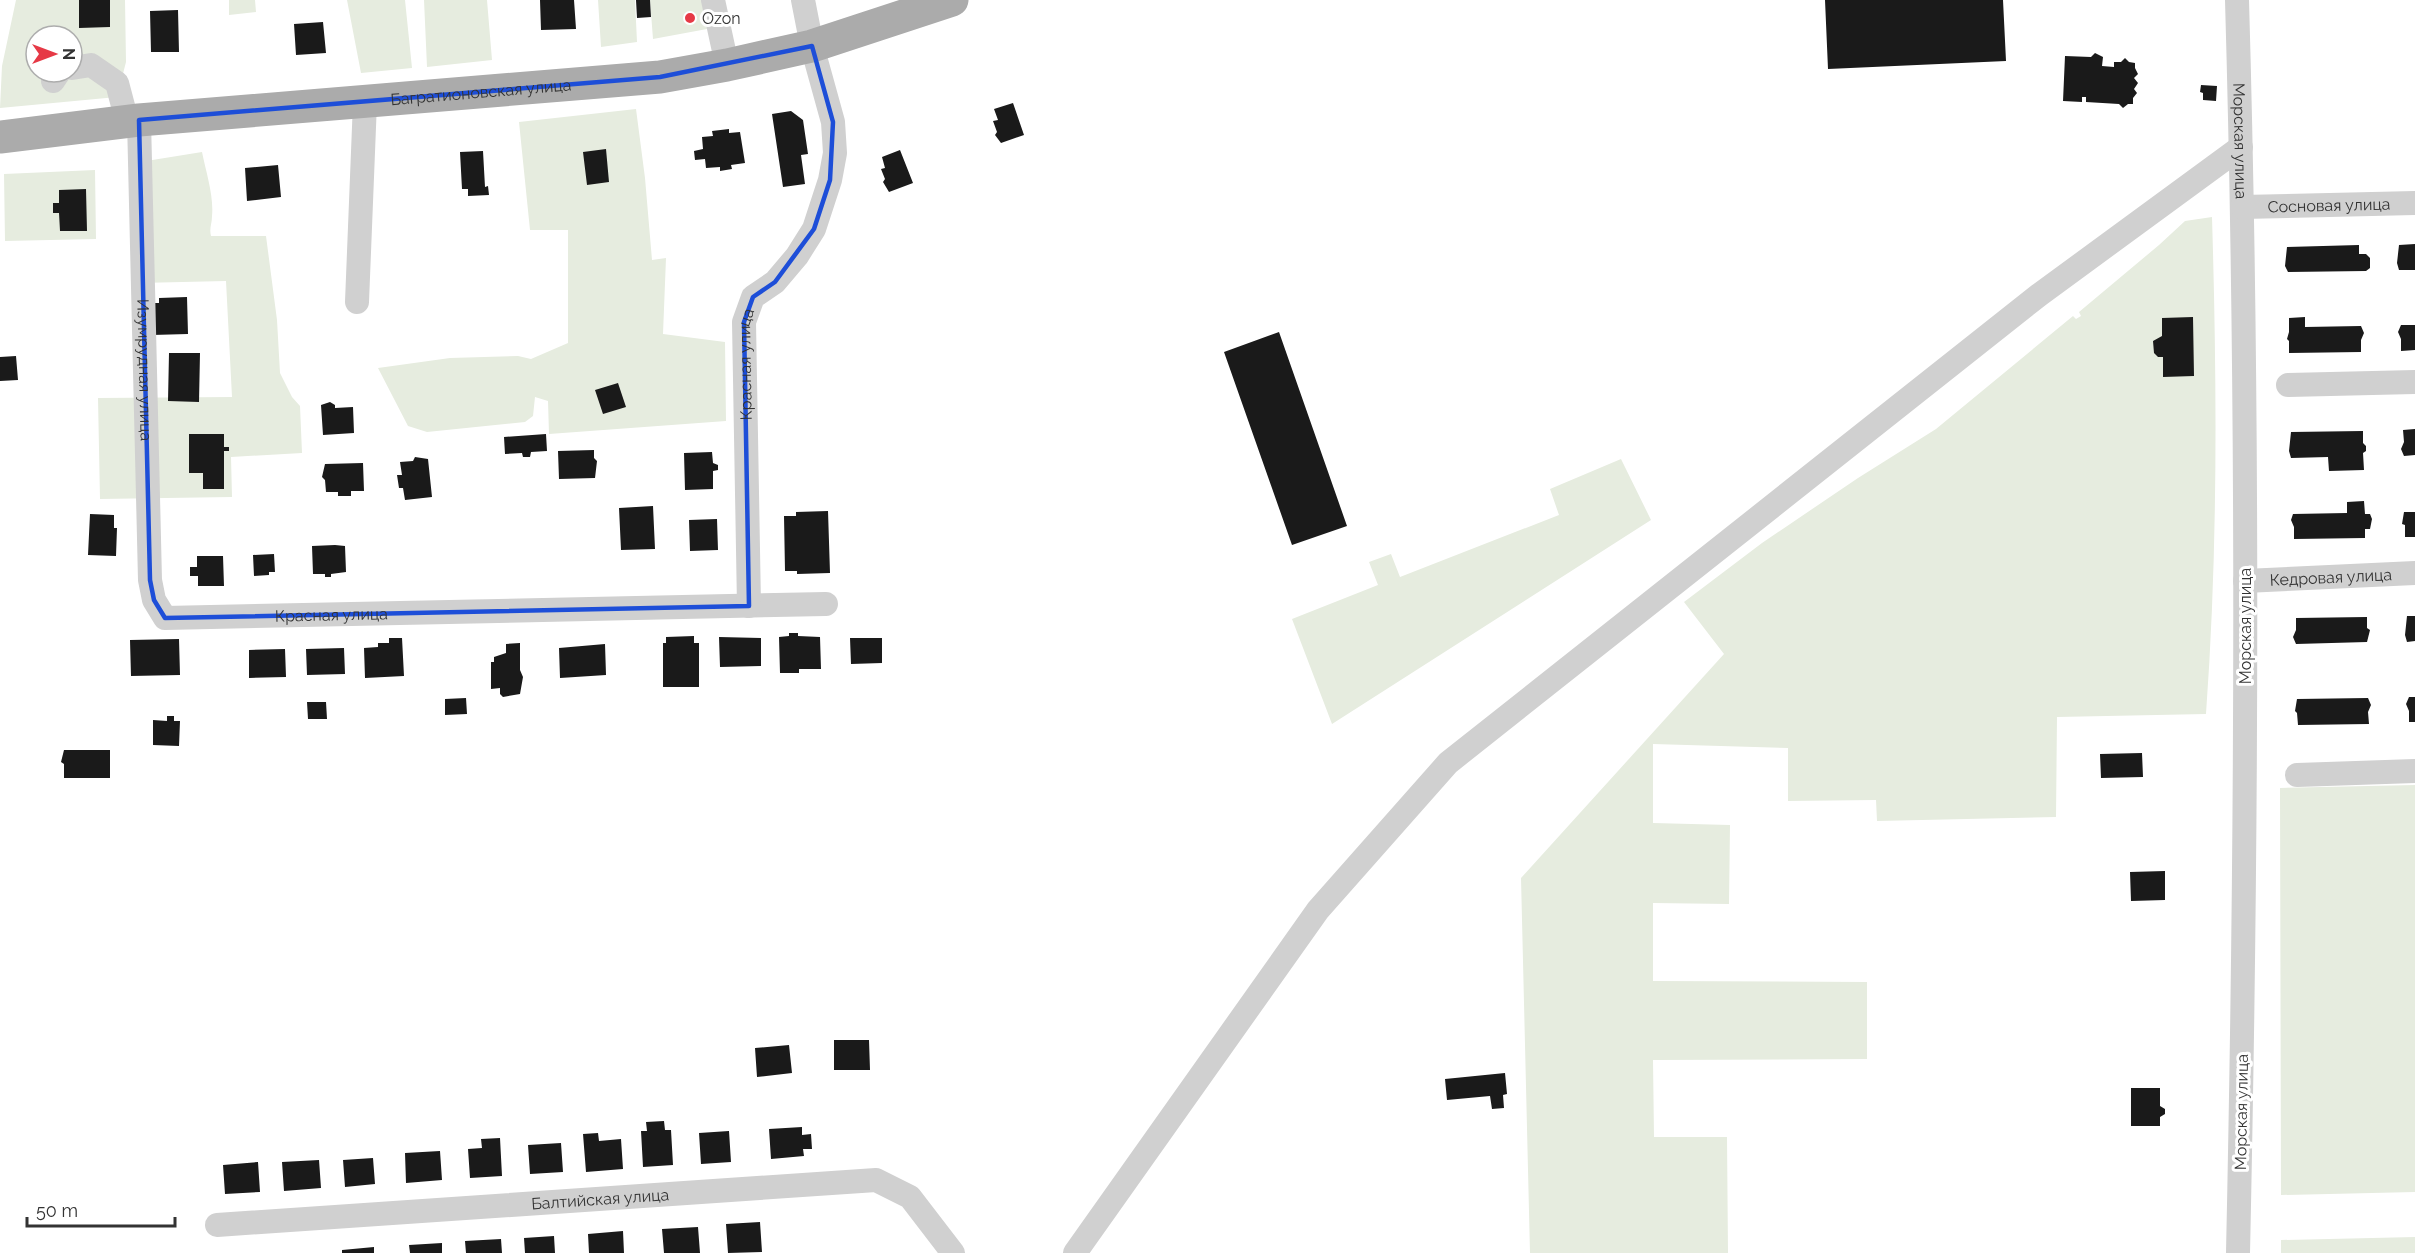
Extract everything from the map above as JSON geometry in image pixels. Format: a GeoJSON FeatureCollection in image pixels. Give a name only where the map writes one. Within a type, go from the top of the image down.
{"type":"FeatureCollection","features":[{"type":"Feature","properties":{"kind":"main road","name":"Багратионовская улица"},"geometry":{"type":"LineString","coordinates":[[0,137],[133,121],[660,77],[812,46],[952,0]]}},
{"type":"Feature","properties":{"kind":"street"},"geometry":{"type":"LineString","coordinates":[[713,0],[727,65]]}},
{"type":"Feature","properties":{"kind":"street","name":"Красная улица"},"geometry":{"type":"LineString","coordinates":[[749,606],[744,322],[753,297],[775,282],[797,256],[814,229],[830,180],[835,153],[832,122],[812,46],[803,0]]}},
{"type":"Feature","properties":{"kind":"street","name":"Морская улица"},"geometry":{"type":"LineString","coordinates":[[2237,0],[2246,581],[2238,1253]]}},
{"type":"Feature","properties":{"kind":"street","name":"Изумрудная улица"},"geometry":{"type":"LineString","coordinates":[[84,67],[91,65],[117,83],[133,121],[150,580],[154,600],[165,618]]}},
{"type":"Feature","properties":{"kind":"street"},"geometry":{"type":"LineString","coordinates":[[357,302],[365,102]]}},
{"type":"Feature","properties":{"kind":"street"},"geometry":{"type":"LineString","coordinates":[[1075,1253],[1317,910],[1448,763],[2038,295],[2241,147]]}},
{"type":"Feature","properties":{"kind":"street","name":"Сосновая улица"},"geometry":{"type":"LineString","coordinates":[[2242,207],[2415,203]]}},
{"type":"Feature","properties":{"kind":"street"},"geometry":{"type":"LineString","coordinates":[[2288,385],[2415,382]]}},
{"type":"Feature","properties":{"kind":"street","name":"Кедровая улица"},"geometry":{"type":"LineString","coordinates":[[2246,581],[2415,573]]}},
{"type":"Feature","properties":{"kind":"street","name":"Красная улица"},"geometry":{"type":"LineString","coordinates":[[165,618],[826,604]]}},
{"type":"Feature","properties":{"kind":"street"},"geometry":{"type":"LineString","coordinates":[[2297,776],[2415,771]]}},
{"type":"Feature","properties":{"kind":"street","name":"Балтийская улица"},"geometry":{"type":"LineString","coordinates":[[217,1225],[876,1180],[910,1197],[953,1253]]}},
{"type":"Feature","properties":{"kind":"highlighted area"},"geometry":{"type":"Polygon","coordinates":[[[812,46],[833,122],[830,180],[814,229],[775,282],[753,297],[744,322],[749,606],[165,618],[154,600],[150,580],[139,120],[660,77],[812,46]]]}},
{"type":"Feature","properties":{"kind":"shaded area"},"geometry":{"type":"Polygon","coordinates":[[[16,0],[125,0],[126,62],[117,97],[0,108],[2,66],[16,0]]]}},
{"type":"Feature","properties":{"kind":"shaded area"},"geometry":{"type":"Polygon","coordinates":[[[229,0],[255,0],[256,12],[229,15],[229,0]]]}},
{"type":"Feature","properties":{"kind":"shaded area"},"geometry":{"type":"Polygon","coordinates":[[[347,0],[405,0],[412,68],[361,73],[347,0]]]}},
{"type":"Feature","properties":{"kind":"shaded area"},"geometry":{"type":"Polygon","coordinates":[[[424,0],[487,0],[492,60],[427,67],[424,0]]]}},
{"type":"Feature","properties":{"kind":"shaded area"},"geometry":{"type":"Polygon","coordinates":[[[598,0],[635,0],[637,42],[601,47],[598,0]]]}},
{"type":"Feature","properties":{"kind":"shaded area"},"geometry":{"type":"Polygon","coordinates":[[[650,0],[704,0],[707,29],[653,39],[650,0]]]}},
{"type":"Feature","properties":{"kind":"shaded area"},"geometry":{"type":"Polygon","coordinates":[[[636,109],[652,260],[666,258],[663,334],[725,342],[726,421],[549,434],[548,401],[535,397],[533,416],[525,422],[427,432],[408,426],[378,368],[450,358],[518,356],[531,359],[568,343],[568,230],[530,230],[519,122],[636,109]]]}},
{"type":"Feature","properties":{"kind":"shaded area"},"geometry":{"type":"Polygon","coordinates":[[[202,152],[212,200],[211,236],[266,236],[277,320],[280,373],[292,397],[300,406],[302,453],[231,457],[232,497],[100,499],[98,398],[232,397],[226,281],[139,283],[140,162],[202,152]]]}},
{"type":"Feature","properties":{"kind":"shaded area"},"geometry":{"type":"Polygon","coordinates":[[[95,170],[96,239],[5,241],[4,174],[95,170]]]}},
{"type":"Feature","properties":{"kind":"shaded area"},"geometry":{"type":"Polygon","coordinates":[[[2212,217],[2215,466],[2213,590],[2206,714],[2057,717],[2056,817],[1877,821],[1876,800],[1788,801],[1788,748],[1653,744],[1653,823],[1730,825],[1729,904],[1653,903],[1653,981],[1867,982],[1867,1059],[1653,1060],[1654,1137],[1727,1137],[1728,1253],[1530,1253],[1521,878],[1724,654],[1684,602],[1762,543],[1936,429],[2073,316],[2076,319],[2081,316],[2079,312],[2185,221],[2212,217]]]}},
{"type":"Feature","properties":{"kind":"shaded area"},"geometry":{"type":"Polygon","coordinates":[[[1621,459],[1651,520],[1332,724],[1292,619],[1378,585],[1369,562],[1391,554],[1400,577],[1559,515],[1550,489],[1621,459]]]}},
{"type":"Feature","properties":{"kind":"shaded area"},"geometry":{"type":"Polygon","coordinates":[[[2415,785],[2415,1192],[2281,1195],[2280,788],[2415,785]]]}},
{"type":"Feature","properties":{"kind":"shaded area"},"geometry":{"type":"Polygon","coordinates":[[[2415,1237],[2415,1253],[2281,1253],[2281,1240],[2415,1237]]]}},
{"type":"Feature","properties":{"kind":"building"},"geometry":{"type":"Polygon","coordinates":[[[79,0],[110,0],[110,27],[84,28],[84,24],[79,24],[79,0]]]}},
{"type":"Feature","properties":{"kind":"building"},"geometry":{"type":"Polygon","coordinates":[[[540,0],[574,0],[576,29],[541,30],[540,0]]]}},
{"type":"Feature","properties":{"kind":"building"},"geometry":{"type":"Polygon","coordinates":[[[636,0],[650,0],[651,17],[637,18],[636,0]]]}},
{"type":"Feature","properties":{"kind":"building"},"geometry":{"type":"Polygon","coordinates":[[[1825,0],[2003,0],[2006,61],[1828,69],[1825,0]]]}},
{"type":"Feature","properties":{"kind":"building"},"geometry":{"type":"Polygon","coordinates":[[[178,10],[179,52],[151,52],[150,11],[178,10]]]}},
{"type":"Feature","properties":{"kind":"building"},"geometry":{"type":"Polygon","coordinates":[[[323,22],[326,53],[296,55],[294,24],[323,22]]]}},
{"type":"Feature","properties":{"kind":"building"},"geometry":{"type":"Polygon","coordinates":[[[2095,53],[2103,57],[2102,66],[2114,67],[2114,62],[2121,62],[2125,58],[2135,63],[2138,74],[2134,78],[2138,83],[2134,89],[2137,93],[2133,98],[2133,104],[2128,104],[2123,108],[2119,104],[2086,102],[2086,97],[2082,97],[2082,102],[2063,101],[2065,56],[2091,57],[2095,53]]]}},
{"type":"Feature","properties":{"kind":"building"},"geometry":{"type":"Polygon","coordinates":[[[2201,85],[2217,86],[2216,101],[2203,100],[2203,93],[2200,92],[2201,85]]]}},
{"type":"Feature","properties":{"kind":"building"},"geometry":{"type":"Polygon","coordinates":[[[1013,103],[1024,135],[1001,143],[995,135],[997,132],[993,121],[998,120],[994,109],[1013,103]]]}},
{"type":"Feature","properties":{"kind":"building"},"geometry":{"type":"Polygon","coordinates":[[[791,111],[803,120],[808,154],[801,155],[805,184],[783,187],[772,114],[791,111]]]}},
{"type":"Feature","properties":{"kind":"building"},"geometry":{"type":"Polygon","coordinates":[[[729,129],[729,133],[740,132],[745,163],[731,165],[732,169],[720,171],[720,167],[706,168],[705,159],[695,160],[694,151],[703,149],[702,137],[713,136],[712,131],[729,129]]]}},
{"type":"Feature","properties":{"kind":"building"},"geometry":{"type":"Polygon","coordinates":[[[606,149],[609,182],[587,185],[583,152],[606,149]]]}},
{"type":"Feature","properties":{"kind":"building"},"geometry":{"type":"Polygon","coordinates":[[[900,150],[913,183],[889,192],[883,182],[885,179],[881,169],[885,168],[882,157],[900,150]]]}},
{"type":"Feature","properties":{"kind":"building"},"geometry":{"type":"Polygon","coordinates":[[[483,151],[485,187],[488,186],[489,195],[468,196],[468,189],[462,189],[460,152],[483,151]]]}},
{"type":"Feature","properties":{"kind":"building"},"geometry":{"type":"Polygon","coordinates":[[[278,165],[281,197],[247,201],[245,168],[278,165]]]}},
{"type":"Feature","properties":{"kind":"building"},"geometry":{"type":"Polygon","coordinates":[[[86,189],[87,231],[60,231],[59,213],[53,213],[53,203],[59,203],[59,190],[86,189]]]}},
{"type":"Feature","properties":{"kind":"building"},"geometry":{"type":"Polygon","coordinates":[[[2415,244],[2415,270],[2399,270],[2397,263],[2399,245],[2415,244]]]}},
{"type":"Feature","properties":{"kind":"building"},"geometry":{"type":"Polygon","coordinates":[[[2359,245],[2359,254],[2366,254],[2370,258],[2370,268],[2366,271],[2288,272],[2285,266],[2287,247],[2359,245]]]}},
{"type":"Feature","properties":{"kind":"building"},"geometry":{"type":"Polygon","coordinates":[[[187,297],[188,334],[152,335],[152,303],[159,303],[159,298],[187,297]]]}},
{"type":"Feature","properties":{"kind":"building"},"geometry":{"type":"Polygon","coordinates":[[[2193,317],[2194,376],[2163,377],[2163,357],[2158,357],[2154,353],[2153,341],[2162,336],[2162,318],[2193,317]]]}},
{"type":"Feature","properties":{"kind":"building"},"geometry":{"type":"Polygon","coordinates":[[[2305,317],[2305,327],[2361,326],[2364,333],[2361,340],[2361,352],[2289,353],[2287,339],[2289,318],[2305,317]]]}},
{"type":"Feature","properties":{"kind":"building"},"geometry":{"type":"Polygon","coordinates":[[[2401,325],[2415,325],[2415,350],[2401,351],[2401,339],[2398,332],[2401,325]]]}},
{"type":"Feature","properties":{"kind":"building"},"geometry":{"type":"Polygon","coordinates":[[[1279,332],[1347,526],[1292,545],[1224,352],[1279,332]]]}},
{"type":"Feature","properties":{"kind":"building"},"geometry":{"type":"Polygon","coordinates":[[[169,353],[200,353],[199,402],[168,401],[169,353]]]}},
{"type":"Feature","properties":{"kind":"building"},"geometry":{"type":"Polygon","coordinates":[[[16,356],[18,380],[0,381],[0,357],[16,356]]]}},
{"type":"Feature","properties":{"kind":"building"},"geometry":{"type":"Polygon","coordinates":[[[618,383],[626,407],[603,414],[595,390],[618,383]]]}},
{"type":"Feature","properties":{"kind":"building"},"geometry":{"type":"Polygon","coordinates":[[[330,402],[335,405],[335,408],[353,407],[354,433],[323,435],[321,405],[330,402]]]}},
{"type":"Feature","properties":{"kind":"building"},"geometry":{"type":"Polygon","coordinates":[[[2415,429],[2415,455],[2404,456],[2401,449],[2404,442],[2403,430],[2415,429]]]}},
{"type":"Feature","properties":{"kind":"building"},"geometry":{"type":"Polygon","coordinates":[[[2363,431],[2363,443],[2366,446],[2366,451],[2363,453],[2364,470],[2329,471],[2328,457],[2291,458],[2289,451],[2291,432],[2363,431]]]}},
{"type":"Feature","properties":{"kind":"building"},"geometry":{"type":"Polygon","coordinates":[[[189,434],[224,434],[224,447],[229,447],[229,451],[224,451],[224,489],[203,489],[203,473],[189,473],[189,434]]]}},
{"type":"Feature","properties":{"kind":"building"},"geometry":{"type":"Polygon","coordinates":[[[546,434],[547,451],[531,452],[530,457],[523,457],[522,453],[505,454],[504,437],[546,434]]]}},
{"type":"Feature","properties":{"kind":"building"},"geometry":{"type":"Polygon","coordinates":[[[594,450],[594,458],[597,461],[595,478],[559,479],[558,451],[594,450]]]}},
{"type":"Feature","properties":{"kind":"building"},"geometry":{"type":"Polygon","coordinates":[[[712,452],[713,463],[718,465],[718,470],[713,471],[713,489],[685,490],[684,453],[712,452]]]}},
{"type":"Feature","properties":{"kind":"building"},"geometry":{"type":"Polygon","coordinates":[[[415,457],[428,459],[432,497],[405,500],[403,488],[399,488],[397,475],[402,475],[400,462],[413,461],[415,457]]]}},
{"type":"Feature","properties":{"kind":"building"},"geometry":{"type":"Polygon","coordinates":[[[363,463],[364,491],[351,491],[351,496],[338,496],[338,492],[326,492],[325,480],[322,477],[325,464],[363,463]]]}},
{"type":"Feature","properties":{"kind":"building"},"geometry":{"type":"Polygon","coordinates":[[[2364,501],[2365,514],[2370,514],[2372,519],[2370,529],[2365,529],[2365,538],[2294,539],[2294,527],[2291,520],[2293,514],[2347,513],[2347,502],[2364,501]]]}},
{"type":"Feature","properties":{"kind":"building"},"geometry":{"type":"Polygon","coordinates":[[[653,506],[655,549],[621,550],[619,508],[653,506]]]}},
{"type":"Feature","properties":{"kind":"building"},"geometry":{"type":"Polygon","coordinates":[[[828,511],[830,573],[797,574],[797,571],[785,571],[784,516],[796,516],[796,512],[828,511]]]}},
{"type":"Feature","properties":{"kind":"building"},"geometry":{"type":"Polygon","coordinates":[[[2404,512],[2415,512],[2415,537],[2405,537],[2405,525],[2402,524],[2404,512]]]}},
{"type":"Feature","properties":{"kind":"building"},"geometry":{"type":"Polygon","coordinates":[[[90,514],[114,515],[114,528],[117,528],[116,556],[88,555],[90,514]]]}},
{"type":"Feature","properties":{"kind":"building"},"geometry":{"type":"Polygon","coordinates":[[[717,519],[718,550],[690,551],[689,520],[717,519]]]}},
{"type":"Feature","properties":{"kind":"building"},"geometry":{"type":"Polygon","coordinates":[[[312,546],[345,546],[346,572],[331,574],[331,577],[325,577],[325,574],[313,574],[312,546]]]}},
{"type":"Feature","properties":{"kind":"building"},"geometry":{"type":"Polygon","coordinates":[[[274,554],[275,572],[269,572],[269,575],[254,576],[253,555],[274,554]]]}},
{"type":"Feature","properties":{"kind":"building"},"geometry":{"type":"Polygon","coordinates":[[[197,556],[223,556],[224,586],[198,586],[198,576],[190,576],[190,567],[197,567],[197,556]]]}},
{"type":"Feature","properties":{"kind":"building"},"geometry":{"type":"Polygon","coordinates":[[[2407,616],[2415,616],[2415,641],[2407,642],[2405,635],[2407,616]]]}},
{"type":"Feature","properties":{"kind":"building"},"geometry":{"type":"Polygon","coordinates":[[[2367,617],[2367,628],[2370,630],[2367,642],[2296,644],[2293,637],[2296,630],[2296,618],[2367,617]]]}},
{"type":"Feature","properties":{"kind":"building"},"geometry":{"type":"Polygon","coordinates":[[[789,633],[798,633],[798,636],[820,637],[821,669],[799,669],[799,673],[780,673],[779,637],[789,636],[789,633]]]}},
{"type":"Feature","properties":{"kind":"building"},"geometry":{"type":"Polygon","coordinates":[[[694,636],[694,643],[699,643],[699,687],[663,687],[663,643],[666,643],[666,637],[694,636]]]}},
{"type":"Feature","properties":{"kind":"building"},"geometry":{"type":"Polygon","coordinates":[[[719,637],[761,638],[761,666],[720,667],[719,637]]]}},
{"type":"Feature","properties":{"kind":"building"},"geometry":{"type":"Polygon","coordinates":[[[389,638],[402,638],[404,676],[365,678],[364,648],[378,647],[378,643],[389,643],[389,638]]]}},
{"type":"Feature","properties":{"kind":"building"},"geometry":{"type":"Polygon","coordinates":[[[850,638],[882,638],[882,663],[851,664],[850,638]]]}},
{"type":"Feature","properties":{"kind":"building"},"geometry":{"type":"Polygon","coordinates":[[[179,639],[180,675],[131,676],[130,640],[179,639]]]}},
{"type":"Feature","properties":{"kind":"building"},"geometry":{"type":"Polygon","coordinates":[[[520,643],[520,670],[523,677],[520,694],[503,697],[500,694],[500,688],[491,689],[491,662],[494,662],[494,657],[506,653],[506,644],[520,643]]]}},
{"type":"Feature","properties":{"kind":"building"},"geometry":{"type":"Polygon","coordinates":[[[605,644],[606,675],[560,678],[559,648],[605,644]]]}},
{"type":"Feature","properties":{"kind":"building"},"geometry":{"type":"Polygon","coordinates":[[[344,648],[345,674],[307,675],[306,649],[344,648]]]}},
{"type":"Feature","properties":{"kind":"building"},"geometry":{"type":"Polygon","coordinates":[[[285,649],[286,677],[249,678],[249,650],[285,649]]]}},
{"type":"Feature","properties":{"kind":"building"},"geometry":{"type":"Polygon","coordinates":[[[2409,697],[2415,697],[2415,722],[2409,722],[2409,711],[2406,704],[2409,697]]]}},
{"type":"Feature","properties":{"kind":"building"},"geometry":{"type":"Polygon","coordinates":[[[466,698],[467,714],[445,715],[445,699],[466,698]]]}},
{"type":"Feature","properties":{"kind":"building"},"geometry":{"type":"Polygon","coordinates":[[[2368,698],[2371,705],[2368,712],[2369,724],[2298,725],[2295,711],[2297,699],[2368,698]]]}},
{"type":"Feature","properties":{"kind":"building"},"geometry":{"type":"Polygon","coordinates":[[[307,702],[326,702],[327,719],[308,719],[307,702]]]}},
{"type":"Feature","properties":{"kind":"building"},"geometry":{"type":"Polygon","coordinates":[[[167,716],[174,716],[174,721],[180,721],[179,746],[153,745],[153,720],[167,721],[167,716]]]}},
{"type":"Feature","properties":{"kind":"building"},"geometry":{"type":"Polygon","coordinates":[[[64,750],[110,750],[110,778],[64,778],[64,764],[61,762],[64,750]]]}},
{"type":"Feature","properties":{"kind":"building"},"geometry":{"type":"Polygon","coordinates":[[[2142,753],[2143,777],[2101,778],[2100,754],[2142,753]]]}},
{"type":"Feature","properties":{"kind":"building"},"geometry":{"type":"Polygon","coordinates":[[[2165,871],[2165,900],[2131,901],[2130,872],[2165,871]]]}},
{"type":"Feature","properties":{"kind":"building"},"geometry":{"type":"Polygon","coordinates":[[[834,1040],[869,1040],[870,1070],[834,1070],[834,1040]]]}},
{"type":"Feature","properties":{"kind":"building"},"geometry":{"type":"Polygon","coordinates":[[[789,1045],[792,1073],[757,1077],[755,1048],[789,1045]]]}},
{"type":"Feature","properties":{"kind":"building"},"geometry":{"type":"Polygon","coordinates":[[[1505,1073],[1507,1094],[1503,1095],[1504,1108],[1492,1109],[1490,1096],[1447,1100],[1445,1079],[1505,1073]]]}},
{"type":"Feature","properties":{"kind":"building"},"geometry":{"type":"Polygon","coordinates":[[[2131,1088],[2160,1088],[2160,1106],[2165,1109],[2165,1114],[2160,1117],[2160,1126],[2131,1126],[2131,1088]]]}},
{"type":"Feature","properties":{"kind":"building"},"geometry":{"type":"Polygon","coordinates":[[[664,1121],[665,1130],[671,1130],[673,1165],[643,1167],[641,1131],[647,1131],[646,1122],[664,1121]]]}},
{"type":"Feature","properties":{"kind":"building"},"geometry":{"type":"Polygon","coordinates":[[[802,1127],[802,1135],[811,1134],[812,1149],[803,1149],[804,1156],[771,1159],[769,1129],[802,1127]]]}},
{"type":"Feature","properties":{"kind":"building"},"geometry":{"type":"Polygon","coordinates":[[[729,1131],[731,1162],[701,1164],[699,1133],[729,1131]]]}},
{"type":"Feature","properties":{"kind":"building"},"geometry":{"type":"Polygon","coordinates":[[[598,1133],[599,1141],[621,1139],[623,1169],[586,1172],[583,1134],[598,1133]]]}},
{"type":"Feature","properties":{"kind":"building"},"geometry":{"type":"Polygon","coordinates":[[[500,1138],[502,1176],[470,1178],[468,1149],[482,1148],[481,1139],[500,1138]]]}},
{"type":"Feature","properties":{"kind":"building"},"geometry":{"type":"Polygon","coordinates":[[[561,1143],[563,1172],[530,1174],[528,1145],[561,1143]]]}},
{"type":"Feature","properties":{"kind":"building"},"geometry":{"type":"Polygon","coordinates":[[[440,1151],[442,1180],[406,1183],[405,1153],[440,1151]]]}},
{"type":"Feature","properties":{"kind":"building"},"geometry":{"type":"Polygon","coordinates":[[[373,1158],[375,1184],[345,1187],[343,1160],[373,1158]]]}},
{"type":"Feature","properties":{"kind":"building"},"geometry":{"type":"Polygon","coordinates":[[[319,1160],[321,1188],[284,1191],[282,1162],[319,1160]]]}},
{"type":"Feature","properties":{"kind":"building"},"geometry":{"type":"Polygon","coordinates":[[[258,1162],[260,1192],[225,1194],[223,1165],[258,1162]]]}},
{"type":"Feature","properties":{"kind":"building"},"geometry":{"type":"Polygon","coordinates":[[[760,1222],[762,1252],[728,1253],[726,1224],[760,1222]]]}},
{"type":"Feature","properties":{"kind":"building"},"geometry":{"type":"Polygon","coordinates":[[[698,1227],[700,1253],[664,1253],[662,1229],[698,1227]]]}},
{"type":"Feature","properties":{"kind":"building"},"geometry":{"type":"Polygon","coordinates":[[[623,1231],[624,1253],[589,1253],[588,1234],[623,1231]]]}},
{"type":"Feature","properties":{"kind":"building"},"geometry":{"type":"Polygon","coordinates":[[[554,1236],[555,1253],[525,1253],[524,1238],[554,1236]]]}},
{"type":"Feature","properties":{"kind":"building"},"geometry":{"type":"Polygon","coordinates":[[[501,1239],[502,1253],[466,1253],[465,1241],[501,1239]]]}},
{"type":"Feature","properties":{"kind":"building"},"geometry":{"type":"Polygon","coordinates":[[[442,1243],[442,1253],[410,1253],[409,1245],[442,1243]]]}},
{"type":"Feature","properties":{"kind":"building"},"geometry":{"type":"Polygon","coordinates":[[[374,1247],[374,1253],[342,1253],[342,1250],[374,1247]]]}},
{"type":"Feature","properties":{"kind":"place","name":"Ozon"},"geometry":{"type":"Point","coordinates":[690,18]}}]}
